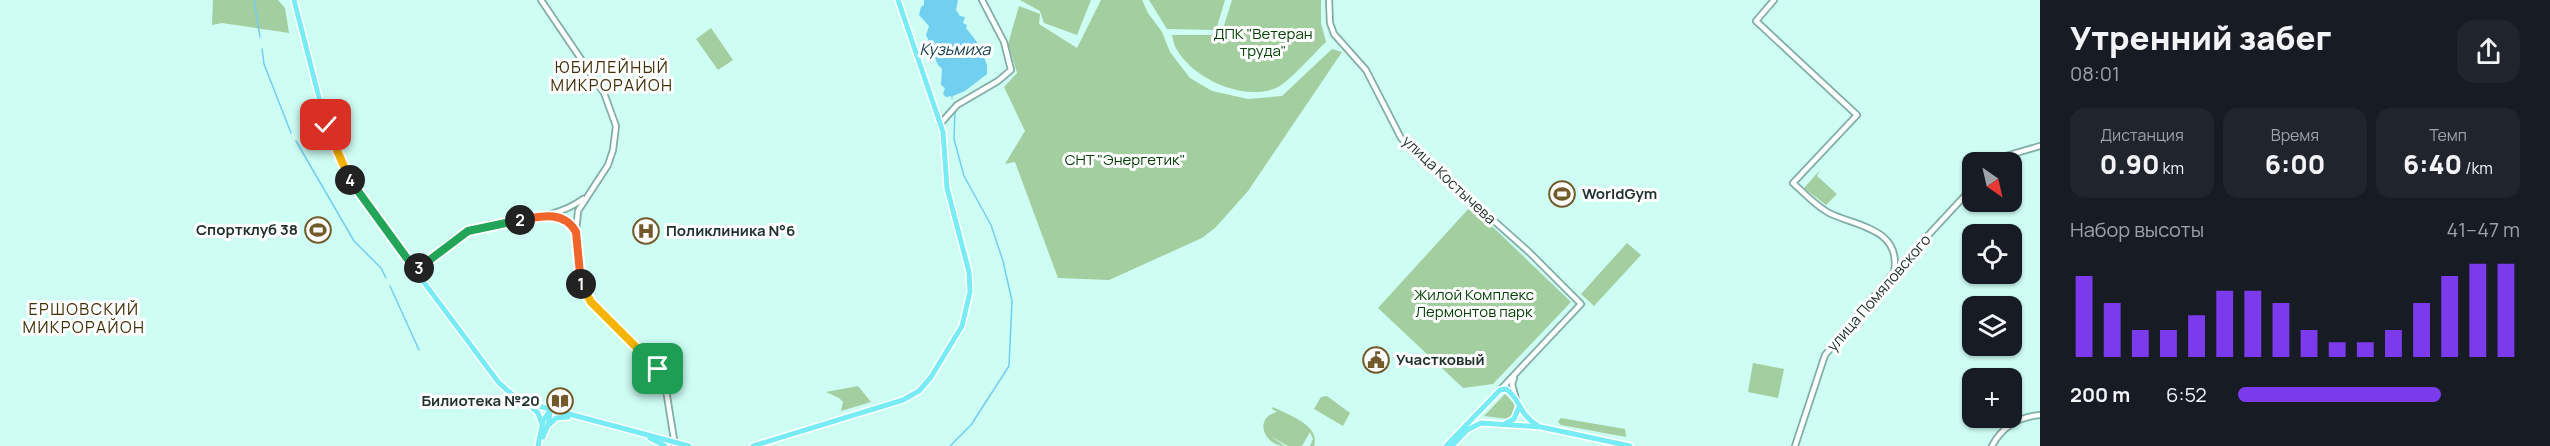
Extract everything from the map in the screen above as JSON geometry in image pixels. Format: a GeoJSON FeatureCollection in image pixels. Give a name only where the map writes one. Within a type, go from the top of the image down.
{"type":"FeatureCollection","features":[{"type":"Feature","properties":{"kind":"main road"},"geometry":{"type":"LineString","coordinates":[[294,0],[315,85],[339,157],[354,188],[499,383],[538,413],[545,427]]}},
{"type":"Feature","properties":{"kind":"main road"},"geometry":{"type":"LineString","coordinates":[[753,446],[911,396],[919,391],[931,377],[962,326],[970,292],[969,272],[950,201],[945,146],[940,124],[898,0]]}},
{"type":"Feature","properties":{"kind":"main road"},"geometry":{"type":"LineString","coordinates":[[1446,446],[1500,390],[1509,390],[1528,420],[1541,427]]}},
{"type":"Feature","properties":{"kind":"main road"},"geometry":{"type":"LineString","coordinates":[[523,400],[574,417],[689,446]]}},
{"type":"Feature","properties":{"kind":"main road"},"geometry":{"type":"LineString","coordinates":[[1482,408],[1480,418],[1494,424],[1504,423],[1514,419],[1517,415],[1517,404]]}},
{"type":"Feature","properties":{"kind":"main road"},"geometry":{"type":"LineString","coordinates":[[538,446],[545,427],[545,417],[550,410]]}},
{"type":"Feature","properties":{"kind":"main road"},"geometry":{"type":"LineString","coordinates":[[545,427],[556,418],[574,417]]}},
{"type":"Feature","properties":{"kind":"main road"},"geometry":{"type":"LineString","coordinates":[[1452,446],[1467,430],[1481,423],[1541,427],[1630,446]]}},
{"type":"Feature","properties":{"kind":"main road"},"geometry":{"type":"LineString","coordinates":[[632,431],[665,446]]}},
{"type":"Feature","properties":{"kind":"street"},"geometry":{"type":"LineString","coordinates":[[541,0],[604,93],[614,116],[616,137],[611,158],[602,177],[578,211],[576,232],[580,280],[586,297],[656,366],[664,377],[674,444]]}},
{"type":"Feature","properties":{"kind":"street"},"geometry":{"type":"LineString","coordinates":[[940,124],[957,105],[1010,73],[1011,64],[1007,51],[982,0]]}},
{"type":"Feature","properties":{"kind":"street","name":"улица Костычева"},"geometry":{"type":"LineString","coordinates":[[1329,0],[1330,24],[1338,40],[1366,70],[1401,138],[1529,252],[1581,304],[1517,373]]}},
{"type":"Feature","properties":{"kind":"street"},"geometry":{"type":"LineString","coordinates":[[1774,0],[1756,21],[1857,115],[1793,183],[1826,211],[1880,234],[1890,247],[1894,260],[1894,272]]}},
{"type":"Feature","properties":{"kind":"street"},"geometry":{"type":"LineString","coordinates":[[2020,152],[2040,146]]}},
{"type":"Feature","properties":{"kind":"street"},"geometry":{"type":"LineString","coordinates":[[416,271],[453,240],[468,231],[498,223],[548,215],[569,208],[587,196]]}},
{"type":"Feature","properties":{"kind":"street","name":"улица Помяловского"},"geometry":{"type":"LineString","coordinates":[[1795,446],[1825,355],[1894,272],[1962,199]]}},
{"type":"Feature","properties":{"kind":"street"},"geometry":{"type":"LineString","coordinates":[[548,215],[563,218],[576,232]]}},
{"type":"Feature","properties":{"kind":"street"},"geometry":{"type":"LineString","coordinates":[[1500,390],[1517,373]]}},
{"type":"Feature","properties":{"kind":"street"},"geometry":{"type":"LineString","coordinates":[[1517,373],[1512,384],[1517,404]]}},
{"type":"Feature","properties":{"kind":"street"},"geometry":{"type":"LineString","coordinates":[[1992,446],[2001,432],[2014,422],[2040,415]]}},
{"type":"Feature","properties":{"kind":"green space"},"geometry":{"type":"Polygon","coordinates":[[[213,0],[278,0],[285,8],[289,33],[222,23],[212,25],[213,0]]]}},
{"type":"Feature","properties":{"kind":"green space"},"geometry":{"type":"Polygon","coordinates":[[[1020,0],[1091,0],[1077,35],[1044,23],[1040,11],[1020,0]]]}},
{"type":"Feature","properties":{"kind":"green space","name":"СНТ \"Энергетик\""},"geometry":{"type":"Polygon","coordinates":[[[1101,0],[1142,0],[1148,13],[1162,32],[1170,52],[1190,78],[1212,91],[1248,99],[1282,96],[1332,49],[1342,52],[1248,191],[1216,227],[1202,238],[1109,280],[1058,278],[1015,162],[1005,164],[1025,131],[1004,87],[1017,73],[1008,44],[1019,6],[1040,14],[1039,24],[1077,48],[1101,0]]]}},
{"type":"Feature","properties":{"kind":"green space"},"geometry":{"type":"Polygon","coordinates":[[[1149,0],[1225,0],[1216,30],[1167,29],[1149,0]]]}},
{"type":"Feature","properties":{"kind":"green space","name":"ДПК \"Ветеран труда\""},"geometry":{"type":"Polygon","coordinates":[[[1232,0],[1321,0],[1321,23],[1326,42],[1296,73],[1278,87],[1251,92],[1221,85],[1194,69],[1184,59],[1175,47],[1172,35],[1221,35],[1232,0]]]}},
{"type":"Feature","properties":{"kind":"green space"},"geometry":{"type":"Polygon","coordinates":[[[711,28],[733,60],[718,70],[696,39],[711,28]]]}},
{"type":"Feature","properties":{"kind":"green space"},"geometry":{"type":"Polygon","coordinates":[[[1820,170],[1817,176],[1837,194],[1826,205],[1804,188],[1820,170]]]}},
{"type":"Feature","properties":{"kind":"green space","name":"Жилой Комплекс Лермонтов парк"},"geometry":{"type":"Polygon","coordinates":[[[1471,206],[1571,302],[1493,384],[1463,388],[1378,308],[1471,206]]]}},
{"type":"Feature","properties":{"kind":"green space"},"geometry":{"type":"Polygon","coordinates":[[[1627,243],[1641,255],[1594,306],[1581,294],[1627,243]]]}},
{"type":"Feature","properties":{"kind":"green space"},"geometry":{"type":"Polygon","coordinates":[[[1753,363],[1784,369],[1778,398],[1748,392],[1753,363]]]}},
{"type":"Feature","properties":{"kind":"green space"},"geometry":{"type":"Polygon","coordinates":[[[858,386],[871,402],[841,411],[843,402],[826,392],[858,386]]]}},
{"type":"Feature","properties":{"kind":"green space"},"geometry":{"type":"Polygon","coordinates":[[[1505,394],[1514,403],[1515,413],[1507,419],[1484,416],[1505,394]]]}},
{"type":"Feature","properties":{"kind":"green space"},"geometry":{"type":"Polygon","coordinates":[[[1327,396],[1350,413],[1343,426],[1314,409],[1321,397],[1327,396]]]}},
{"type":"Feature","properties":{"kind":"green space"},"geometry":{"type":"Polygon","coordinates":[[[1273,407],[1308,427],[1313,432],[1314,446],[1310,446],[1313,439],[1310,432],[1302,446],[1288,446],[1270,436],[1285,446],[1272,442],[1267,437],[1263,425],[1270,415],[1277,412],[1272,409],[1273,407]]]}},
{"type":"Feature","properties":{"kind":"green space"},"geometry":{"type":"Polygon","coordinates":[[[1561,418],[1625,429],[1626,437],[1561,425],[1558,422],[1561,418]]]}},
{"type":"Feature","properties":{"kind":"water","name":"Кузьмиха"},"geometry":{"type":"Polygon","coordinates":[[[924,0],[958,0],[956,10],[960,16],[965,17],[963,23],[967,25],[966,28],[977,42],[987,65],[987,74],[965,91],[953,96],[952,100],[951,96],[946,97],[943,94],[945,88],[941,85],[942,69],[930,46],[926,44],[929,41],[926,35],[929,26],[919,15],[924,0]]]}},
{"type":"Feature","properties":{"kind":"waterway","name":"Кузьмиха"},"geometry":{"type":"LineString","coordinates":[[254,0],[260,37]]}},
{"type":"Feature","properties":{"kind":"waterway","name":"Кузьмиха"},"geometry":{"type":"LineString","coordinates":[[262,49],[264,64],[291,133]]}},
{"type":"Feature","properties":{"kind":"waterway","name":"Кузьмиха"},"geometry":{"type":"LineString","coordinates":[[950,446],[971,425],[1009,366],[1012,301],[1003,261],[991,225],[964,176],[954,139],[955,111]]}},
{"type":"Feature","properties":{"kind":"waterway","name":"Кузьмиха"},"geometry":{"type":"LineString","coordinates":[[296,141],[354,241],[381,268],[386,278]]}},
{"type":"Feature","properties":{"kind":"waterway","name":"Кузьмиха"},"geometry":{"type":"LineString","coordinates":[[390,286],[419,350]]}},
{"type":"Feature","properties":{"kind":"place","name":"WorldGym"},"geometry":{"type":"Point","coordinates":[1562,194]}},
{"type":"Feature","properties":{"kind":"place","name":"Спортклуб 38"},"geometry":{"type":"Point","coordinates":[318,230]}},
{"type":"Feature","properties":{"kind":"place","name":"Поликлиника N°6"},"geometry":{"type":"Point","coordinates":[646,231]}},
{"type":"Feature","properties":{"kind":"place","name":"Участковый"},"geometry":{"type":"Point","coordinates":[1376,360]}},
{"type":"Feature","properties":{"kind":"place","name":"Билиотека №20"},"geometry":{"type":"Point","coordinates":[560,401]}},
{"type":"Feature","properties":{"kind":"district","name":"ЮБИЛЕЙНЫЙ МИКРОРАЙОН"},"geometry":{"type":"Point","coordinates":[612,76]}},
{"type":"Feature","properties":{"kind":"district","name":"ЕРШОВСКИЙ МИКРОРАЙОН"},"geometry":{"type":"Point","coordinates":[84,318]}},
{"type":"Feature","properties":{"kind":"route"},"geometry":{"type":"LineString","coordinates":[[326,125],[354,188],[416,271],[460,235],[477,227],[548,215],[563,218],[573,226],[576,232],[580,280],[586,297],[658,369]]}}]}
